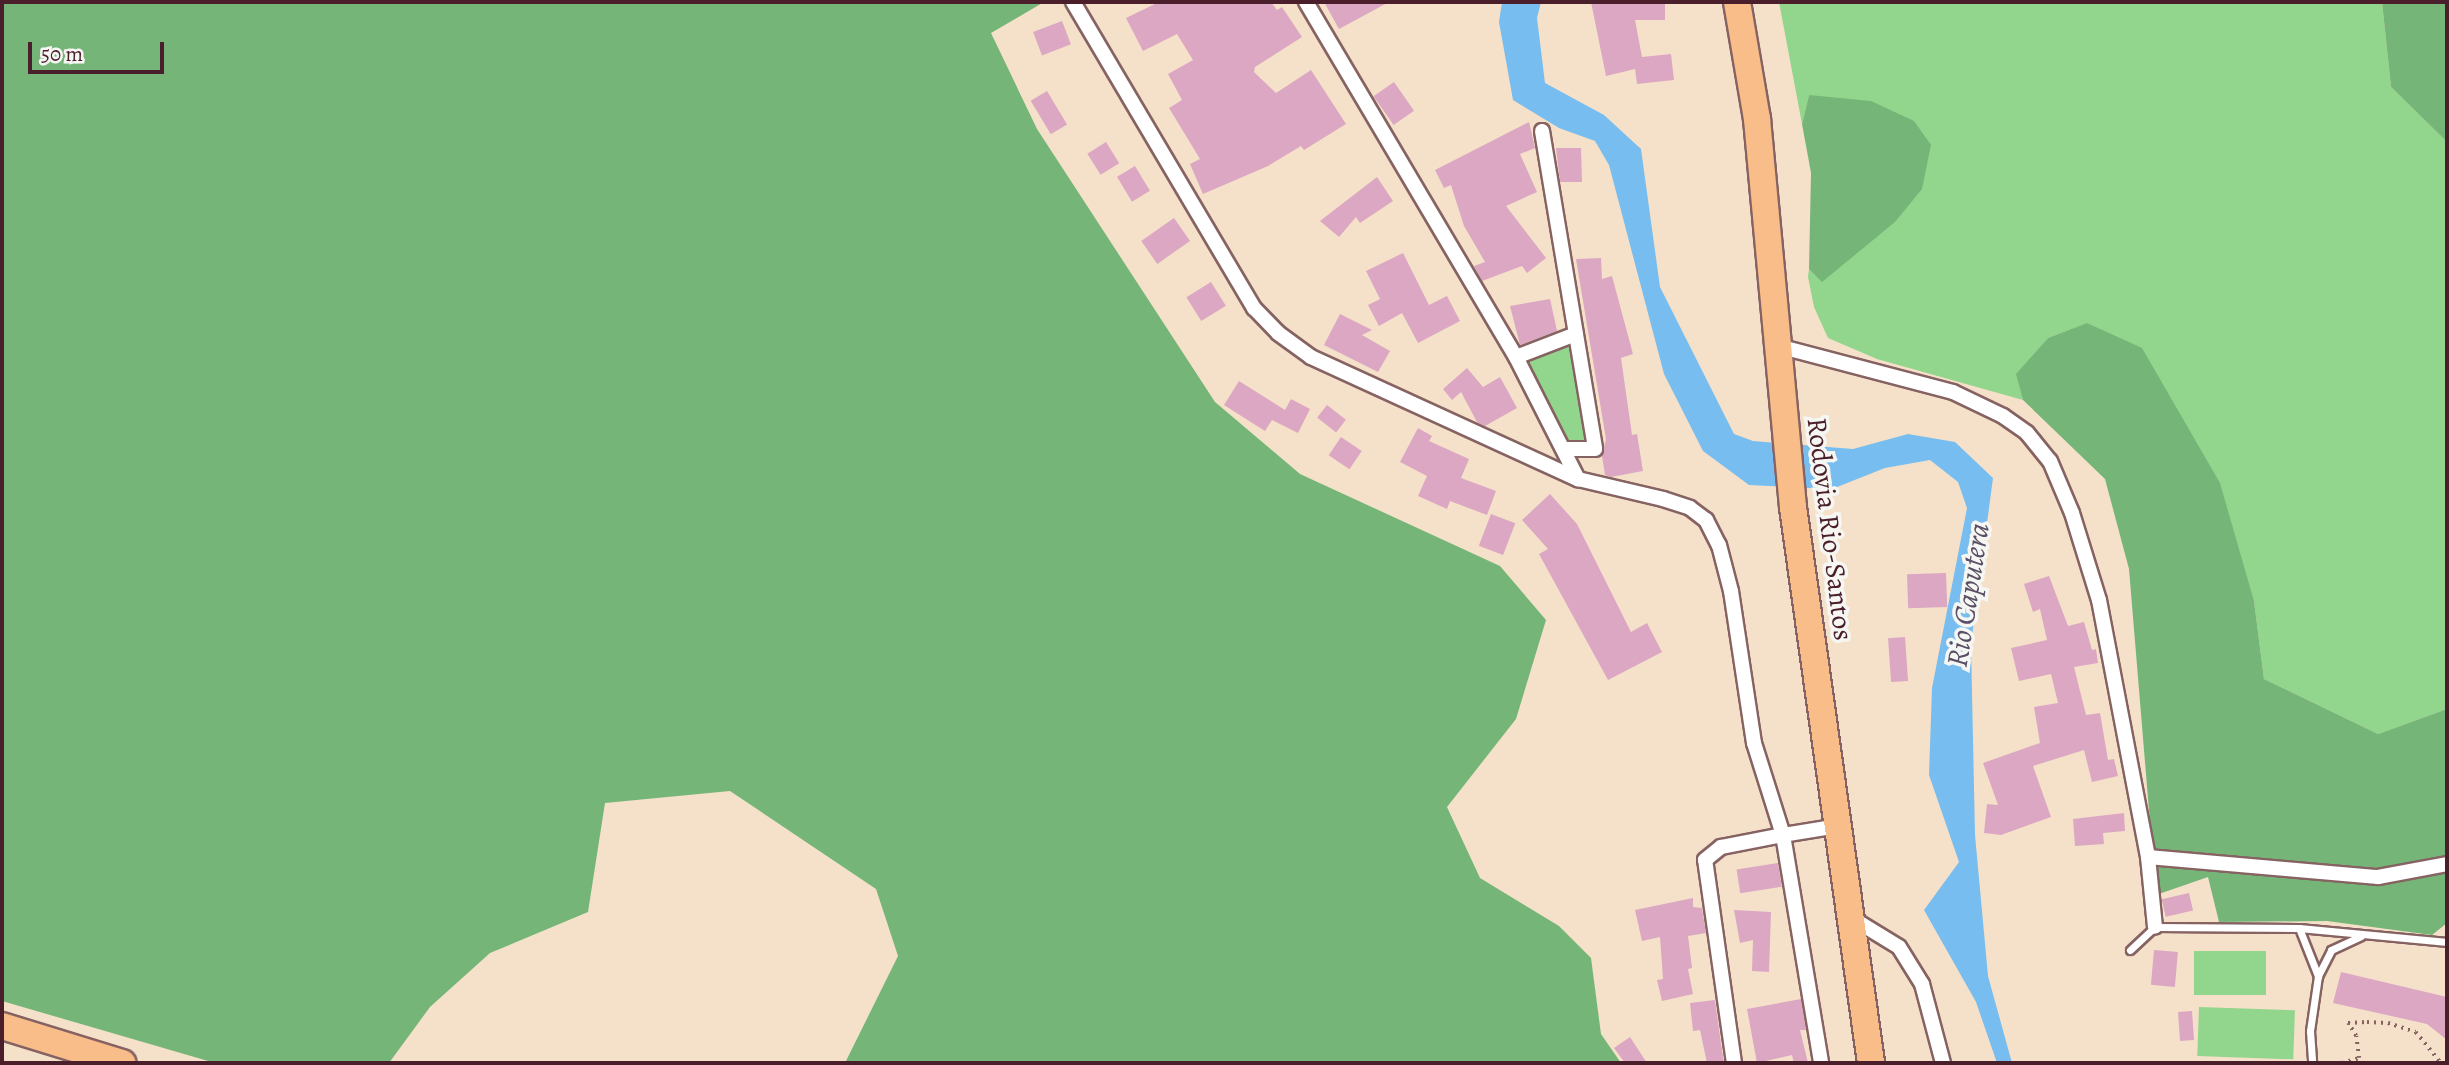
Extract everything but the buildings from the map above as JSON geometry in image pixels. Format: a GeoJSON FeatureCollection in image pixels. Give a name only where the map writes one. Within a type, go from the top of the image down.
{"type":"FeatureCollection","features":[{"type":"Feature","properties":{"kind":"highway","name":"Rodovia Rio-Santos"},"geometry":{"type":"LineString","coordinates":[[1737,2],[1757,119],[1793,507],[1871,1063]]}},
{"type":"Feature","properties":{"kind":"highway"},"geometry":{"type":"LineString","coordinates":[[2,1026],[122,1063]]}},
{"type":"Feature","properties":{"kind":"street"},"geometry":{"type":"LineString","coordinates":[[1073,2],[1254,308],[1278,333],[1311,356],[1578,479],[1663,499],[1690,508],[1706,520],[1719,545],[1731,592],[1754,743],[1783,835],[1821,1063]]}},
{"type":"Feature","properties":{"kind":"street"},"geometry":{"type":"LineString","coordinates":[[1306,2],[1516,357],[1566,449],[1578,479]]}},
{"type":"Feature","properties":{"kind":"street"},"geometry":{"type":"LineString","coordinates":[[1542,131],[1595,449],[1566,449]]}},
{"type":"Feature","properties":{"kind":"street"},"geometry":{"type":"LineString","coordinates":[[1516,357],[1576,334]]}},
{"type":"Feature","properties":{"kind":"street"},"geometry":{"type":"LineString","coordinates":[[1778,346],[1953,392],[2003,415],[2026,433],[2050,461],[2072,513],[2099,600],[2148,857],[2155,927]]}},
{"type":"Feature","properties":{"kind":"street"},"geometry":{"type":"LineString","coordinates":[[1734,1063],[1704,860],[1721,848],[1838,825]]}},
{"type":"Feature","properties":{"kind":"street"},"geometry":{"type":"LineString","coordinates":[[2148,857],[2378,877],[2447,864]]}},
{"type":"Feature","properties":{"kind":"street"},"geometry":{"type":"LineString","coordinates":[[1850,918],[1899,947],[1922,984],[1943,1063]]}},
{"type":"Feature","properties":{"kind":"street"},"geometry":{"type":"LineString","coordinates":[[41,1038],[82,1063]]}},
{"type":"Feature","properties":{"kind":"lane"},"geometry":{"type":"LineString","coordinates":[[2130,950],[2155,927],[2299,928],[2361,936],[2442,938],[2447,942]]}},
{"type":"Feature","properties":{"kind":"lane"},"geometry":{"type":"LineString","coordinates":[[2299,928],[2318,976]]}},
{"type":"Feature","properties":{"kind":"lane"},"geometry":{"type":"LineString","coordinates":[[2312,1063],[2310,1031],[2318,976],[2331,950],[2361,936]]}},
{"type":"Feature","properties":{"kind":"path"},"geometry":{"type":"LineString","coordinates":[[2343,1063],[2359,1058],[2356,1035],[2348,1023],[2367,1022],[2388,1023],[2416,1032],[2441,1063]]}},
{"type":"Feature","properties":{"kind":"green space"},"geometry":{"type":"Polygon","coordinates":[[[2,2],[1044,2],[991,33],[1037,129],[1215,402],[1300,474],[1500,566],[1546,620],[1516,719],[1447,807],[1480,878],[1559,926],[1591,958],[1601,1034],[1621,1063],[845,1063],[898,956],[876,889],[730,791],[605,803],[588,912],[490,953],[430,1007],[389,1063],[215,1063],[2,1001],[2,2]]]}},
{"type":"Feature","properties":{"kind":"green space"},"geometry":{"type":"Polygon","coordinates":[[[1779,2],[2382,2],[2391,87],[2447,142],[2447,709],[2378,734],[2264,679],[2254,601],[2088,323],[2048,338],[2017,374],[2023,400],[1877,359],[1828,338],[1814,307],[1808,277],[1809,269],[1822,281],[1809,95],[1802,124],[1779,2]]]}},
{"type":"Feature","properties":{"kind":"green space"},"geometry":{"type":"Polygon","coordinates":[[[2382,2],[2447,2],[2447,142],[2391,87],[2382,2]]]}},
{"type":"Feature","properties":{"kind":"green space"},"geometry":{"type":"Polygon","coordinates":[[[1809,95],[1871,101],[1914,121],[1931,145],[1922,189],[1895,222],[1822,282],[1809,269],[1811,173],[1802,124],[1809,95]]]}},
{"type":"Feature","properties":{"kind":"green space"},"geometry":{"type":"Polygon","coordinates":[[[2087,323],[2142,348],[2220,483],[2254,601],[2264,679],[2378,734],[2447,709],[2447,923],[2432,935],[2327,921],[2219,922],[2208,877],[2156,895],[2129,569],[2105,479],[2023,400],[2016,374],[2048,338],[2087,323]]]}},
{"type":"Feature","properties":{"kind":"green space"},"geometry":{"type":"Polygon","coordinates":[[[1572,339],[1590,445],[1569,446],[1522,358],[1572,339]]]}},
{"type":"Feature","properties":{"kind":"green space"},"geometry":{"type":"Polygon","coordinates":[[[2194,951],[2266,951],[2266,995],[2194,995],[2194,951]]]}},
{"type":"Feature","properties":{"kind":"green space"},"geometry":{"type":"Polygon","coordinates":[[[2199,1007],[2295,1010],[2293,1059],[2197,1056],[2199,1007]]]}},
{"type":"Feature","properties":{"kind":"water","name":"Rio Caputera"},"geometry":{"type":"Polygon","coordinates":[[[1502,2],[1541,2],[1537,18],[1545,83],[1604,115],[1641,149],[1660,287],[1734,434],[1753,441],[1853,449],[1908,434],[1955,442],[1993,478],[1971,644],[1975,835],[1988,976],[2012,1063],[1997,1063],[1976,1002],[1924,910],[1959,862],[1929,775],[1932,688],[1967,508],[1958,482],[1930,460],[1885,468],[1832,489],[1749,485],[1703,451],[1664,374],[1609,165],[1595,141],[1559,128],[1513,100],[1499,22],[1502,2]]]}}]}
